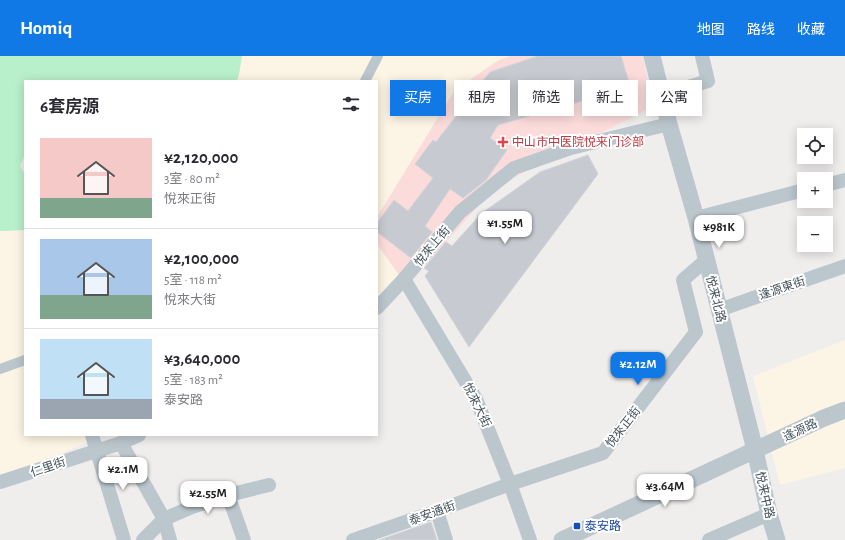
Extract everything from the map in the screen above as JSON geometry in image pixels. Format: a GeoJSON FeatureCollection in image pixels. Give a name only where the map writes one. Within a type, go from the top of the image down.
{"type":"FeatureCollection","features":[{"type":"Feature","properties":{"kind":"street"},"geometry":{"type":"LineString","coordinates":[[366,80],[378,56]]}},
{"type":"Feature","properties":{"kind":"street","name":"悦来北路"},"geometry":{"type":"LineString","coordinates":[[652,56],[658,80]]}},
{"type":"Feature","properties":{"kind":"street"},"geometry":{"type":"LineString","coordinates":[[702,56],[708,81],[702,83]]}},
{"type":"Feature","properties":{"kind":"street","name":"悦来北路"},"geometry":{"type":"LineString","coordinates":[[667,116],[696,218],[755,450]]}},
{"type":"Feature","properties":{"kind":"street","name":"悅來上街"},"geometry":{"type":"LineString","coordinates":[[378,307],[404,279],[460,212],[514,168],[571,148],[669,124]]}},
{"type":"Feature","properties":{"kind":"street"},"geometry":{"type":"LineString","coordinates":[[833,183],[845,180]]}},
{"type":"Feature","properties":{"kind":"street"},"geometry":{"type":"LineString","coordinates":[[696,218],[797,192]]}},
{"type":"Feature","properties":{"kind":"street","name":"悅來正街"},"geometry":{"type":"LineString","coordinates":[[510,484],[603,453],[696,332],[683,280],[706,260]]}},
{"type":"Feature","properties":{"kind":"street","name":"逢源東街"},"geometry":{"type":"LineString","coordinates":[[719,310],[845,266]]}},
{"type":"Feature","properties":{"kind":"street","name":"悅來大街"},"geometry":{"type":"LineString","coordinates":[[404,279],[476,399],[510,484],[530,540]]}},
{"type":"Feature","properties":{"kind":"street"},"geometry":{"type":"LineString","coordinates":[[0,369],[24,360]]}},
{"type":"Feature","properties":{"kind":"street","name":"逢源路"},"geometry":{"type":"LineString","coordinates":[[755,450],[824,418],[845,410]]}},
{"type":"Feature","properties":{"kind":"street"},"geometry":{"type":"LineString","coordinates":[[92,436],[124,540]]}},
{"type":"Feature","properties":{"kind":"street","name":"仁里街"},"geometry":{"type":"LineString","coordinates":[[0,482],[121,443],[137,436]]}},
{"type":"Feature","properties":{"kind":"street"},"geometry":{"type":"LineString","coordinates":[[121,443],[164,519],[170,540]]}},
{"type":"Feature","properties":{"kind":"street"},"geometry":{"type":"LineString","coordinates":[[562,540],[755,450]]}},
{"type":"Feature","properties":{"kind":"street","name":"悦来中路"},"geometry":{"type":"LineString","coordinates":[[755,450],[769,514],[777,540]]}},
{"type":"Feature","properties":{"kind":"street","name":"泰安通街"},"geometry":{"type":"LineString","coordinates":[[353,540],[510,484]]}},
{"type":"Feature","properties":{"kind":"street"},"geometry":{"type":"LineString","coordinates":[[143,540],[164,519],[192,507],[228,495],[269,485]]}},
{"type":"Feature","properties":{"kind":"street"},"geometry":{"type":"LineString","coordinates":[[228,495],[244,540]]}},
{"type":"Feature","properties":{"kind":"street"},"geometry":{"type":"LineString","coordinates":[[437,511],[446,540]]}},
{"type":"Feature","properties":{"kind":"street"},"geometry":{"type":"LineString","coordinates":[[709,540],[769,514]]}},
{"type":"Feature","properties":{"kind":"shaded area"},"geometry":{"type":"Polygon","coordinates":[[[242,56],[510,56],[499,60],[470,80],[454,80],[454,92],[446,105],[446,80],[390,80],[390,116],[439,116],[378,215],[378,80],[237,80],[242,56]]]}},
{"type":"Feature","properties":{"kind":"shaded area","name":"中山市中医院悦来门诊部"},"geometry":{"type":"Polygon","coordinates":[[[510,56],[643,56],[647,80],[646,80],[646,110],[638,114],[638,80],[582,80],[582,116],[634,116],[515,177],[481,203],[407,286],[378,245],[378,215],[439,116],[446,116],[446,105],[454,92],[454,116],[510,116],[510,80],[470,80],[499,60],[510,56]]]}},
{"type":"Feature","properties":{"kind":"shaded area"},"geometry":{"type":"Polygon","coordinates":[[[24,230],[24,436],[103,436],[0,479],[0,231],[24,230]]]}},
{"type":"Feature","properties":{"kind":"shaded area"},"geometry":{"type":"Polygon","coordinates":[[[378,245],[407,286],[378,316],[378,245]]]}},
{"type":"Feature","properties":{"kind":"shaded area"},"geometry":{"type":"Polygon","coordinates":[[[845,340],[845,468],[780,485],[753,376],[845,340]]]}},
{"type":"Feature","properties":{"kind":"green space"},"geometry":{"type":"Polygon","coordinates":[[[0,56],[242,56],[237,80],[24,80],[24,156],[20,166],[24,173],[24,230],[0,231],[0,56]]]}},
{"type":"Feature","properties":{"kind":"building"},"geometry":{"type":"Polygon","coordinates":[[[538,56],[621,56],[628,80],[582,80],[582,101],[574,103],[574,80],[518,80],[518,116],[530,116],[498,125],[490,138],[507,150],[486,180],[463,198],[450,189],[425,226],[432,232],[411,258],[378,233],[378,222],[394,200],[408,211],[433,178],[415,164],[433,140],[436,142],[456,116],[510,116],[510,80],[484,80],[490,72],[538,56]]]}},
{"type":"Feature","properties":{"kind":"building"},"geometry":{"type":"Polygon","coordinates":[[[588,155],[598,174],[469,347],[425,276],[429,271],[424,268],[446,242],[452,246],[482,213],[540,172],[588,155]]]}},
{"type":"Feature","properties":{"kind":"building"},"geometry":{"type":"Polygon","coordinates":[[[431,522],[437,540],[379,540],[431,522]]]}},
{"type":"Feature","properties":{"kind":"place","name":"中山市中医院悦来门诊部"},"geometry":{"type":"Point","coordinates":[503,142]}},
{"type":"Feature","properties":{"kind":"place","name":"泰安路"},"geometry":{"type":"Point","coordinates":[577,526]}}]}
